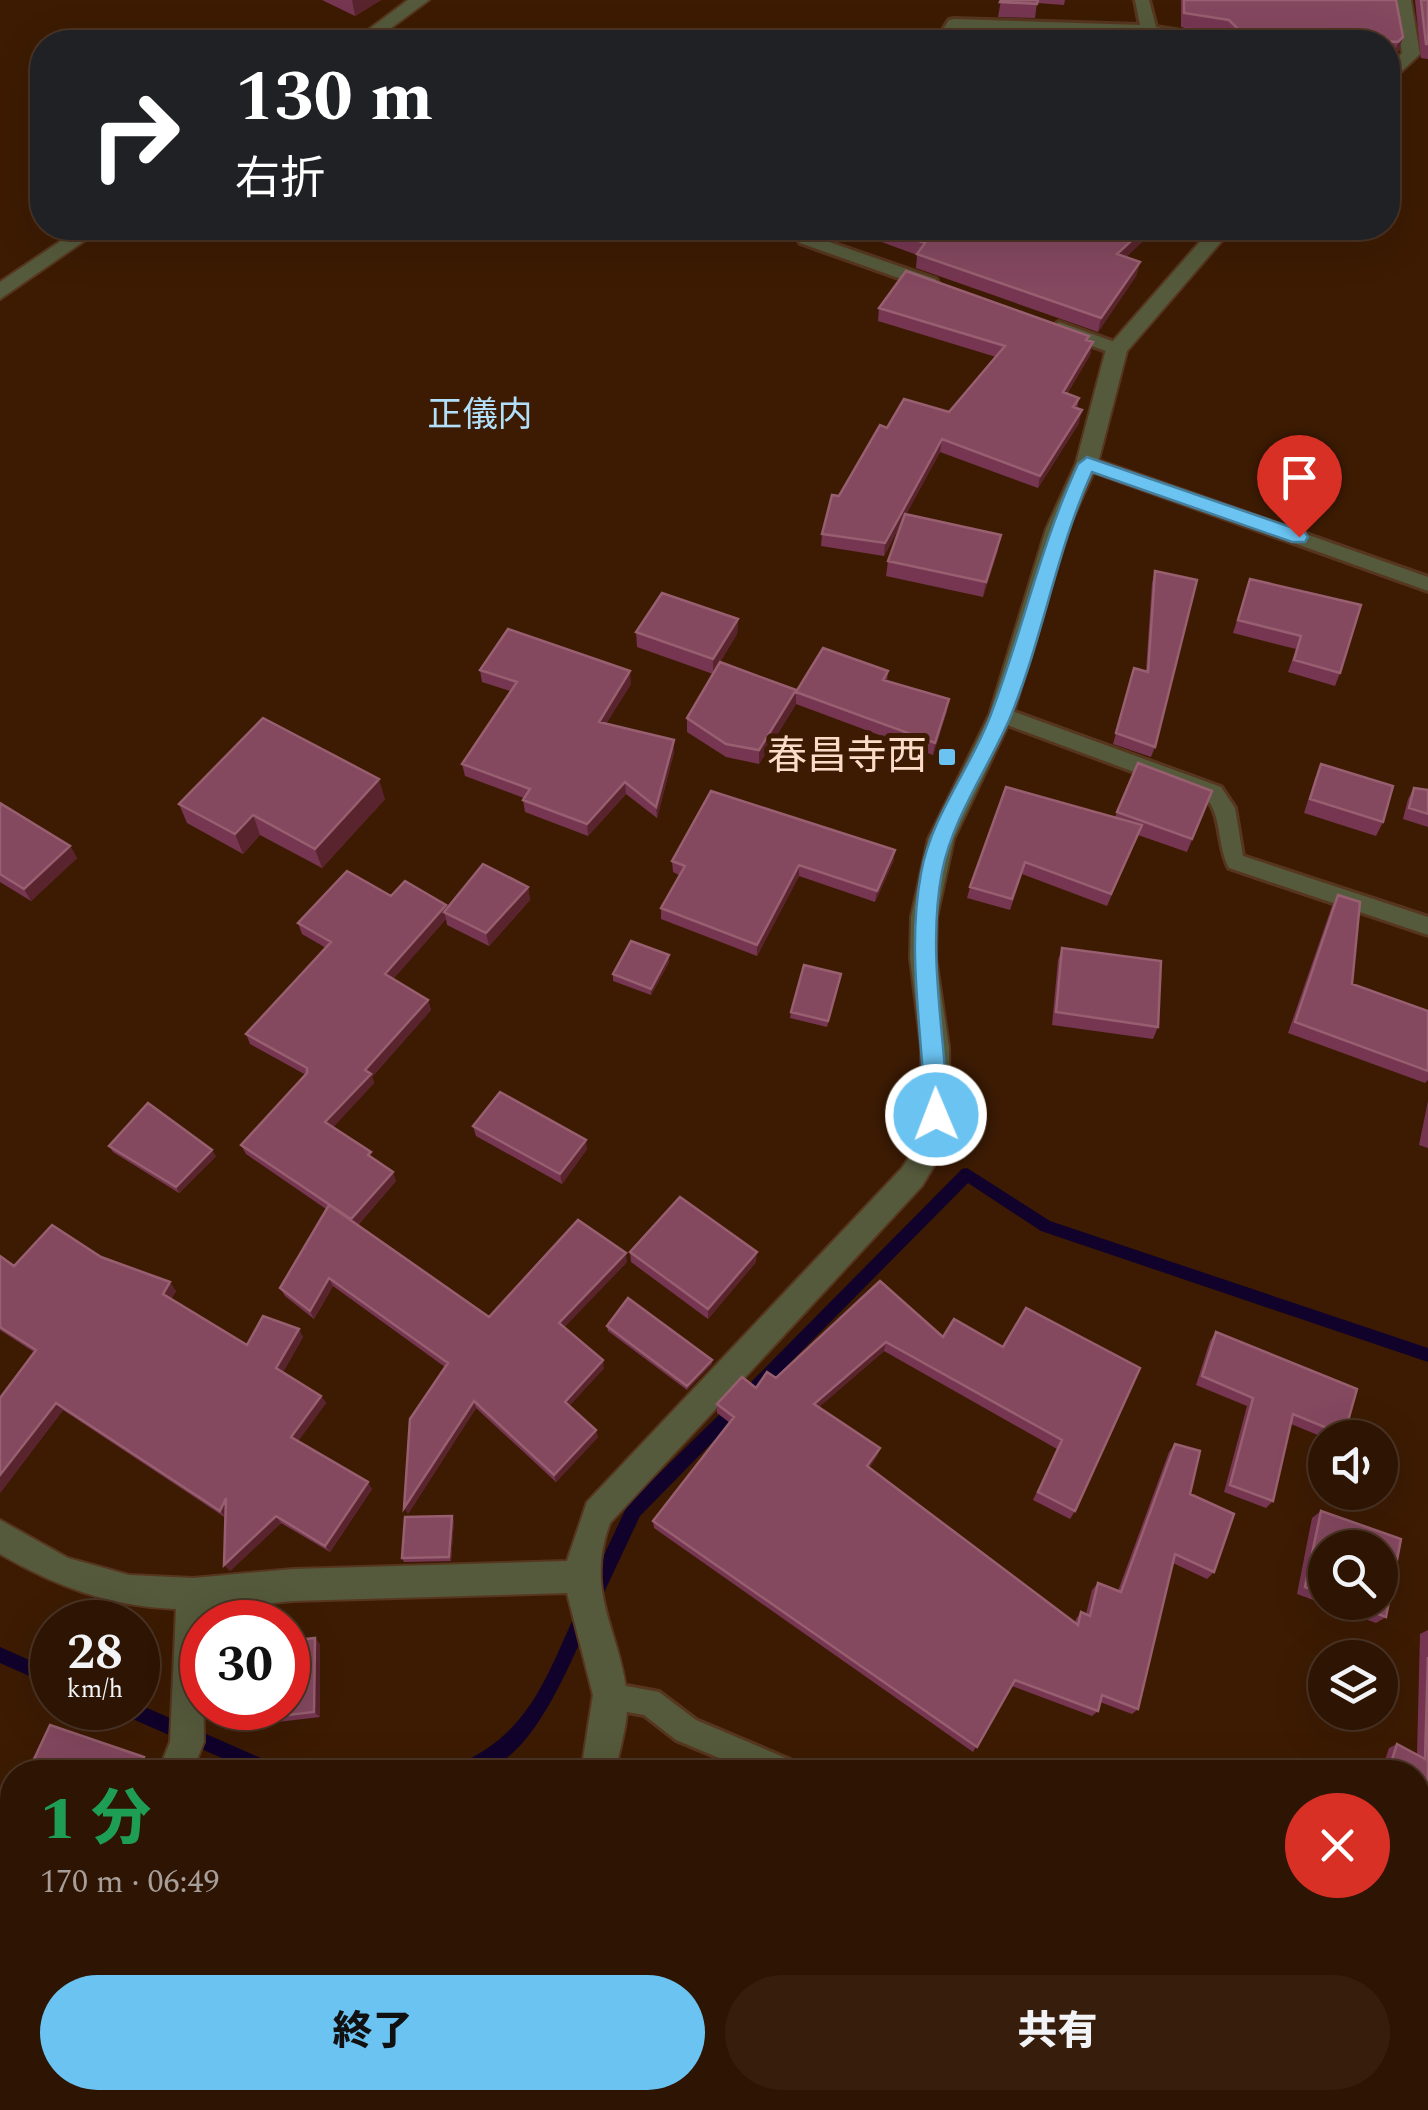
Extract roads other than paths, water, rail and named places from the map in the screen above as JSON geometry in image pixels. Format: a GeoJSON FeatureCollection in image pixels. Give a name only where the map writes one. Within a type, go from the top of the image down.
{"type":"FeatureCollection","features":[{"type":"Feature","properties":{"kind":"street"},"geometry":{"type":"LineString","coordinates":[[378,30],[420,0]]}},
{"type":"Feature","properties":{"kind":"street"},"geometry":{"type":"LineString","coordinates":[[1400,64],[1420,44],[1402,0]]}},
{"type":"Feature","properties":{"kind":"street"},"geometry":{"type":"LineString","coordinates":[[0,292],[76,240]]}},
{"type":"Feature","properties":{"kind":"street"},"geometry":{"type":"LineString","coordinates":[[600,1760],[610,1696],[578,1577],[584,1545],[598,1513],[912,1177],[929,1150],[936,1115],[934,1047],[924,958],[929,888],[941,839],[1001,716],[1057,529],[1087,464],[1117,349],[1212,240]]}},
{"type":"Feature","properties":{"kind":"street"},"geometry":{"type":"LineString","coordinates":[[0,1536],[79,1576],[129,1591],[193,1594],[293,1586],[578,1577]]}},
{"type":"Feature","properties":{"kind":"street"},"geometry":{"type":"LineString","coordinates":[[180,1760],[187,1742],[193,1594]]}},
{"type":"Feature","properties":{"kind":"lane"},"geometry":{"type":"LineString","coordinates":[[950,30],[954,23],[1148,30],[1142,0]]}},
{"type":"Feature","properties":{"kind":"lane"},"geometry":{"type":"LineString","coordinates":[[809,240],[952,291]]}},
{"type":"Feature","properties":{"kind":"lane"},"geometry":{"type":"LineString","coordinates":[[1044,323],[1117,349]]}},
{"type":"Feature","properties":{"kind":"lane"},"geometry":{"type":"LineString","coordinates":[[1087,464],[1428,584]]}},
{"type":"Feature","properties":{"kind":"lane"},"geometry":{"type":"LineString","coordinates":[[1001,716],[1214,793],[1226,808],[1229,852],[1236,862],[1428,926]]}},
{"type":"Feature","properties":{"kind":"lane"},"geometry":{"type":"LineString","coordinates":[[610,1696],[650,1702],[686,1730],[757,1760]]}},
{"type":"Feature","properties":{"kind":"waterway"},"geometry":{"type":"LineString","coordinates":[[758,1385],[967,1174],[1046,1226],[1428,1355]]}},
{"type":"Feature","properties":{"kind":"waterway"},"geometry":{"type":"LineString","coordinates":[[594,1595],[634,1510],[736,1408]]}},
{"type":"Feature","properties":{"kind":"waterway"},"geometry":{"type":"LineString","coordinates":[[488,1760],[506,1747],[538,1708],[584,1614]]}},
{"type":"Feature","properties":{"kind":"waterway"},"geometry":{"type":"LineString","coordinates":[[0,1655],[30,1668]]}},
{"type":"Feature","properties":{"kind":"waterway"},"geometry":{"type":"LineString","coordinates":[[160,1722],[246,1760]]}},
{"type":"Feature","properties":{"kind":"place","name":"春昌寺西"},"geometry":{"type":"Point","coordinates":[947,757]}},
{"type":"Feature","properties":{"kind":"district","name":"正儀内"},"geometry":{"type":"Point","coordinates":[480,415]}}]}
